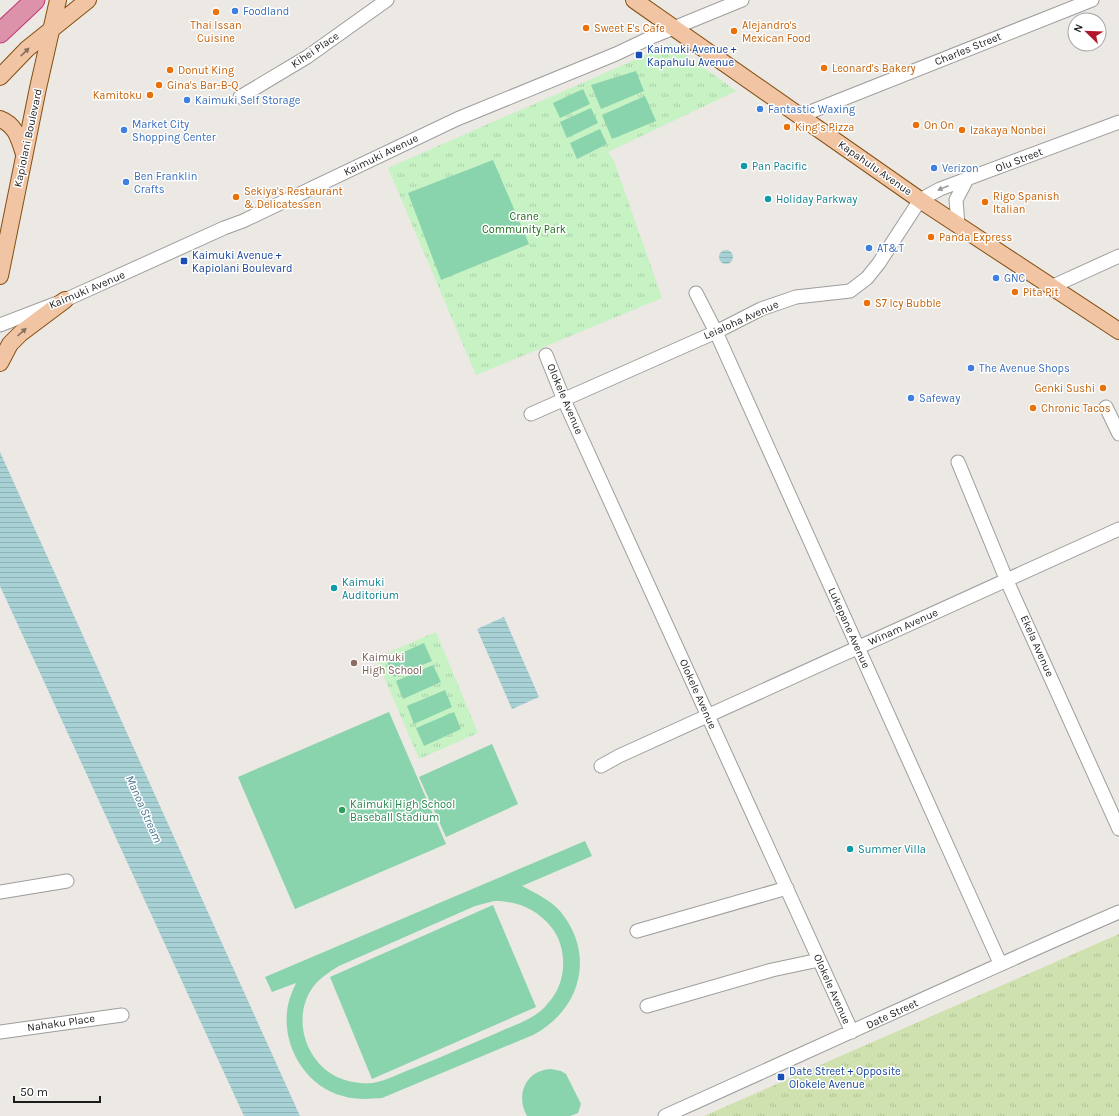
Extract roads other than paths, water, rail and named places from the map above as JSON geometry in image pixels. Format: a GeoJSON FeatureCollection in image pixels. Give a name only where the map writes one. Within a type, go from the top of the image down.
{"type":"FeatureCollection","features":[{"type":"Feature","properties":{"kind":"highway"},"geometry":{"type":"LineString","coordinates":[[0,33],[32,3]]}},
{"type":"Feature","properties":{"kind":"main road","name":"Kapiolani Boulevard"},"geometry":{"type":"LineString","coordinates":[[0,276],[38,88],[58,0]]}},
{"type":"Feature","properties":{"kind":"main road"},"geometry":{"type":"LineString","coordinates":[[0,77],[52,28],[88,0]]}},
{"type":"Feature","properties":{"kind":"main road","name":"Kapahulu Avenue"},"geometry":{"type":"LineString","coordinates":[[634,0],[920,200],[1119,331]]}},
{"type":"Feature","properties":{"kind":"main road"},"geometry":{"type":"LineString","coordinates":[[0,120],[9,124],[18,133],[25,156]]}},
{"type":"Feature","properties":{"kind":"main road"},"geometry":{"type":"LineString","coordinates":[[0,363],[10,344],[21,333],[65,300]]}},
{"type":"Feature","properties":{"kind":"street","name":"Kihei Place"},"geometry":{"type":"LineString","coordinates":[[240,97],[307,57],[387,0]]}},
{"type":"Feature","properties":{"kind":"street","name":"Kaimuki Avenue"},"geometry":{"type":"LineString","coordinates":[[0,325],[65,300],[243,220],[456,119],[616,54],[673,28],[742,0]]}},
{"type":"Feature","properties":{"kind":"street","name":"Charles Street"},"geometry":{"type":"LineString","coordinates":[[800,116],[1092,0]]}},
{"type":"Feature","properties":{"kind":"street","name":"Olu Street"},"geometry":{"type":"LineString","coordinates":[[920,200],[940,189],[1119,122]]}},
{"type":"Feature","properties":{"kind":"street"},"geometry":{"type":"LineString","coordinates":[[958,225],[956,200],[967,179]]}},
{"type":"Feature","properties":{"kind":"street","name":"Leialoha Avenue"},"geometry":{"type":"LineString","coordinates":[[531,414],[716,332],[761,309],[796,297],[850,291],[871,273],[920,200]]}},
{"type":"Feature","properties":{"kind":"street"},"geometry":{"type":"LineString","coordinates":[[1052,287],[1119,256]]}},
{"type":"Feature","properties":{"kind":"street","name":"Lukepane Avenue"},"geometry":{"type":"LineString","coordinates":[[696,293],[716,332],[1000,963]]}},
{"type":"Feature","properties":{"kind":"street","name":"Olokele Avenue"},"geometry":{"type":"LineString","coordinates":[[546,355],[564,400],[852,1032]]}},
{"type":"Feature","properties":{"kind":"street"},"geometry":{"type":"LineString","coordinates":[[1106,407],[1119,434]]}},
{"type":"Feature","properties":{"kind":"street","name":"Ekela Avenue"},"geometry":{"type":"LineString","coordinates":[[958,462],[1007,580],[1119,829]]}},
{"type":"Feature","properties":{"kind":"street","name":"Winam Avenue"},"geometry":{"type":"LineString","coordinates":[[601,766],[619,756],[707,715],[1119,529]]}},
{"type":"Feature","properties":{"kind":"street"},"geometry":{"type":"LineString","coordinates":[[0,892],[67,881]]}},
{"type":"Feature","properties":{"kind":"street"},"geometry":{"type":"LineString","coordinates":[[638,931],[787,888]]}},
{"type":"Feature","properties":{"kind":"street","name":"Date Street"},"geometry":{"type":"LineString","coordinates":[[665,1116],[852,1032],[1000,963],[1119,912]]}},
{"type":"Feature","properties":{"kind":"street"},"geometry":{"type":"LineString","coordinates":[[647,1006],[772,970],[818,960]]}},
{"type":"Feature","properties":{"kind":"street","name":"Nahaku Place"},"geometry":{"type":"LineString","coordinates":[[0,1032],[122,1015]]}},
{"type":"Feature","properties":{"kind":"water"},"geometry":{"type":"Polygon","coordinates":[[[723,250],[729,250],[733,254],[733,260],[729,264],[723,264],[719,260],[719,254],[723,250]]]}},
{"type":"Feature","properties":{"kind":"water","name":"Manoa Stream"},"geometry":{"type":"Polygon","coordinates":[[[0,452],[300,1116],[244,1116],[0,586],[0,452]]]}},
{"type":"Feature","properties":{"kind":"water"},"geometry":{"type":"Polygon","coordinates":[[[504,617],[539,697],[512,709],[477,629],[504,617]]]}},
{"type":"Feature","properties":{"kind":"place","name":"Foodland"},"geometry":{"type":"Point","coordinates":[235,11]}},
{"type":"Feature","properties":{"kind":"place","name":"Thai Issan Cuisine"},"geometry":{"type":"Point","coordinates":[216,12]}},
{"type":"Feature","properties":{"kind":"place","name":"Sweet E's Cafe"},"geometry":{"type":"Point","coordinates":[586,28]}},
{"type":"Feature","properties":{"kind":"place","name":"Alejandro's Mexican Food"},"geometry":{"type":"Point","coordinates":[734,31]}},
{"type":"Feature","properties":{"kind":"place","name":"Kaimuki Avenue + Kapahulu Avenue"},"geometry":{"type":"Point","coordinates":[639,55]}},
{"type":"Feature","properties":{"kind":"place","name":"Leonard's Bakery"},"geometry":{"type":"Point","coordinates":[824,68]}},
{"type":"Feature","properties":{"kind":"place","name":"Donut King"},"geometry":{"type":"Point","coordinates":[170,70]}},
{"type":"Feature","properties":{"kind":"place","name":"Gina's Bar-B-Q"},"geometry":{"type":"Point","coordinates":[159,85]}},
{"type":"Feature","properties":{"kind":"place","name":"Kamitoku"},"geometry":{"type":"Point","coordinates":[150,95]}},
{"type":"Feature","properties":{"kind":"place","name":"Kaimuki Self Storage"},"geometry":{"type":"Point","coordinates":[187,100]}},
{"type":"Feature","properties":{"kind":"place","name":"Fantastic Waxing"},"geometry":{"type":"Point","coordinates":[760,109]}},
{"type":"Feature","properties":{"kind":"place","name":"On On"},"geometry":{"type":"Point","coordinates":[916,125]}},
{"type":"Feature","properties":{"kind":"place","name":"King’s Pizza"},"geometry":{"type":"Point","coordinates":[787,127]}},
{"type":"Feature","properties":{"kind":"place","name":"Market City Shopping Center"},"geometry":{"type":"Point","coordinates":[124,130]}},
{"type":"Feature","properties":{"kind":"place","name":"Izakaya Nonbei"},"geometry":{"type":"Point","coordinates":[962,130]}},
{"type":"Feature","properties":{"kind":"place","name":"Pan Pacific"},"geometry":{"type":"Point","coordinates":[744,166]}},
{"type":"Feature","properties":{"kind":"place","name":"Verizon"},"geometry":{"type":"Point","coordinates":[934,168]}},
{"type":"Feature","properties":{"kind":"place","name":"Ben Franklin Crafts"},"geometry":{"type":"Point","coordinates":[126,182]}},
{"type":"Feature","properties":{"kind":"place","name":"Sekiya's Restaurant & Delicatessen"},"geometry":{"type":"Point","coordinates":[236,197]}},
{"type":"Feature","properties":{"kind":"place","name":"Holiday Parkway"},"geometry":{"type":"Point","coordinates":[768,199]}},
{"type":"Feature","properties":{"kind":"place","name":"Rigo Spanish Italian"},"geometry":{"type":"Point","coordinates":[985,202]}},
{"type":"Feature","properties":{"kind":"place","name":"Panda Express"},"geometry":{"type":"Point","coordinates":[931,237]}},
{"type":"Feature","properties":{"kind":"place","name":"AT&T"},"geometry":{"type":"Point","coordinates":[869,248]}},
{"type":"Feature","properties":{"kind":"place","name":"Kaimuki Avenue + Kapiolani Boulevard"},"geometry":{"type":"Point","coordinates":[184,261]}},
{"type":"Feature","properties":{"kind":"place","name":"GNC"},"geometry":{"type":"Point","coordinates":[996,278]}},
{"type":"Feature","properties":{"kind":"place","name":"Pita Pit"},"geometry":{"type":"Point","coordinates":[1015,292]}},
{"type":"Feature","properties":{"kind":"place","name":"S7 Icy Bubble"},"geometry":{"type":"Point","coordinates":[867,303]}},
{"type":"Feature","properties":{"kind":"place","name":"The Avenue Shops"},"geometry":{"type":"Point","coordinates":[971,368]}},
{"type":"Feature","properties":{"kind":"place","name":"Genki Sushi"},"geometry":{"type":"Point","coordinates":[1103,388]}},
{"type":"Feature","properties":{"kind":"place","name":"Safeway"},"geometry":{"type":"Point","coordinates":[911,398]}},
{"type":"Feature","properties":{"kind":"place","name":"Chronic Tacos"},"geometry":{"type":"Point","coordinates":[1033,408]}},
{"type":"Feature","properties":{"kind":"place","name":"Kaimuki Auditorium"},"geometry":{"type":"Point","coordinates":[334,588]}},
{"type":"Feature","properties":{"kind":"place","name":"Kaimuki High School"},"geometry":{"type":"Point","coordinates":[354,663]}},
{"type":"Feature","properties":{"kind":"place","name":"Kaimuki High School Baseball Stadium"},"geometry":{"type":"Point","coordinates":[342,810]}},
{"type":"Feature","properties":{"kind":"place","name":"Summer Villa"},"geometry":{"type":"Point","coordinates":[850,849]}},
{"type":"Feature","properties":{"kind":"place","name":"Date Street + Opposite Olokele Avenue"},"geometry":{"type":"Point","coordinates":[781,1077]}},
{"type":"Feature","properties":{"kind":"park label","name":"Crane Community Park"},"geometry":{"type":"Point","coordinates":[524,222]}}]}
